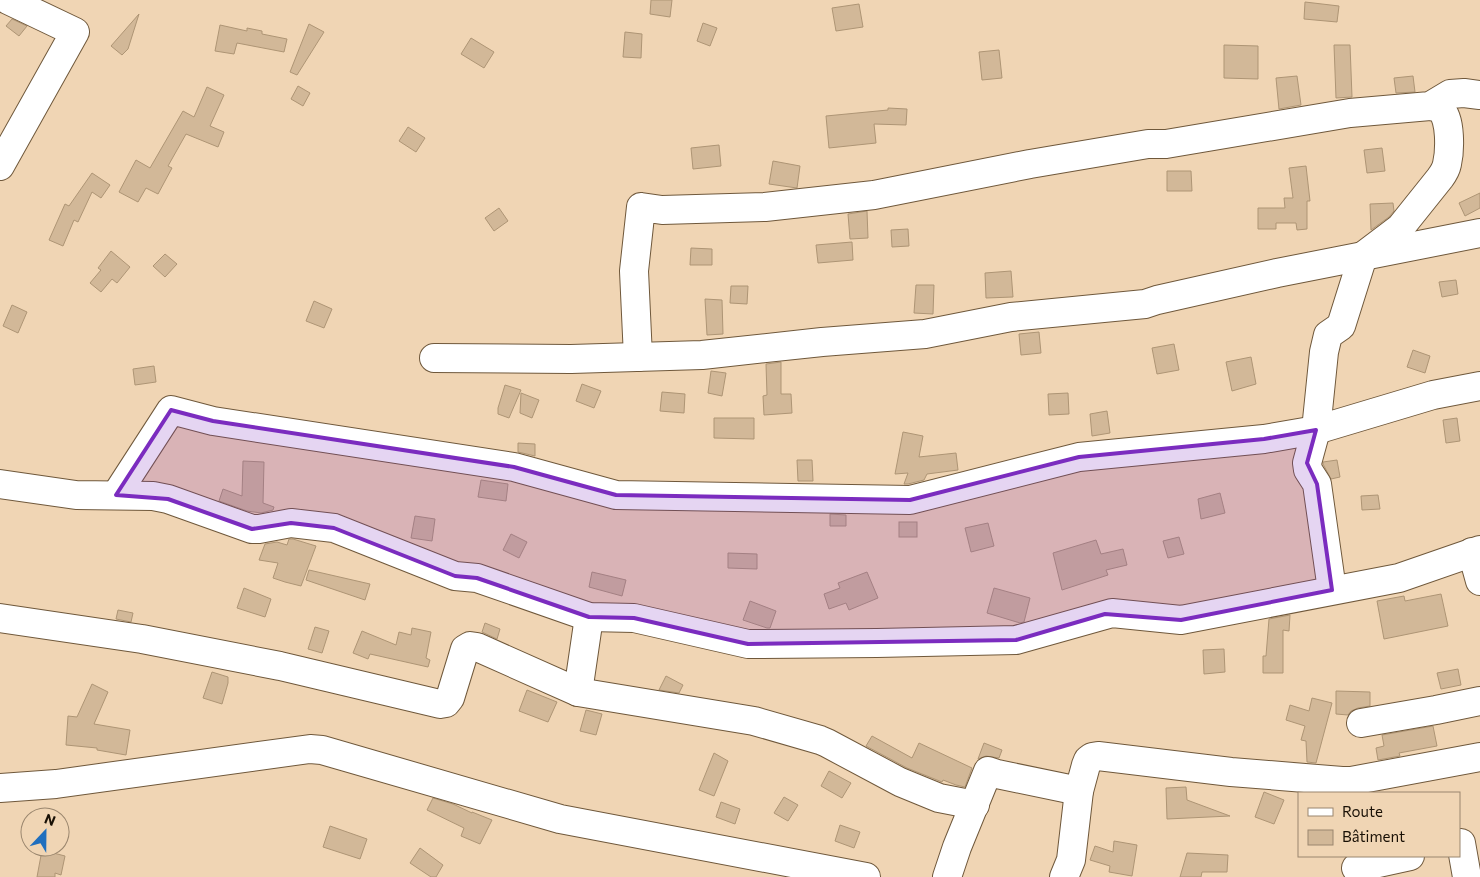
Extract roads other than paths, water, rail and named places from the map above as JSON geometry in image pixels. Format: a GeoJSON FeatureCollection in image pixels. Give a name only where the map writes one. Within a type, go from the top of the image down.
{"type":"FeatureCollection","features":[{"type":"Feature","properties":{"kind":"street"},"geometry":{"type":"LineString","coordinates":[[0,166],[75,32],[8,0]]}},
{"type":"Feature","properties":{"kind":"street"},"geometry":{"type":"LineString","coordinates":[[1430,106],[1450,94],[1480,95]]}},
{"type":"Feature","properties":{"kind":"street"},"geometry":{"type":"LineString","coordinates":[[638,357],[634,271],[641,207],[662,210],[766,207],[874,195],[1030,164],[1148,144],[1166,144],[1350,113],[1430,106],[1440,108],[1445,116],[1449,135],[1446,169],[1400,228],[1363,256],[1341,326],[1328,336],[1324,352],[1316,430],[1307,463],[1308,470],[1317,484],[1332,590]]}},
{"type":"Feature","properties":{"kind":"street"},"geometry":{"type":"LineString","coordinates":[[434,358],[571,359],[702,355],[822,342],[925,334],[1011,317],[1145,304],[1267,275],[1480,233]]}},
{"type":"Feature","properties":{"kind":"street"},"geometry":{"type":"LineString","coordinates":[[116,495],[171,410],[213,420],[514,467],[616,494],[910,500],[1079,457],[1264,439],[1316,430],[1433,395],[1480,386]]}},
{"type":"Feature","properties":{"kind":"street"},"geometry":{"type":"LineString","coordinates":[[0,484],[76,494],[153,496],[168,499],[252,529],[291,523],[334,528],[455,576],[477,578],[589,617],[634,618],[748,644],[1006,640],[1023,638],[1112,613],[1181,620],[1399,578],[1476,551],[1480,581]]}},
{"type":"Feature","properties":{"kind":"street"},"geometry":{"type":"LineString","coordinates":[[578,692],[589,617]]}},
{"type":"Feature","properties":{"kind":"street"},"geometry":{"type":"LineString","coordinates":[[0,618],[142,638],[280,666],[440,704],[446,703],[450,698],[465,649],[470,646],[477,646],[578,692],[735,718],[827,743],[900,782],[939,798],[975,805]]}},
{"type":"Feature","properties":{"kind":"street"},"geometry":{"type":"LineString","coordinates":[[1361,722],[1480,701]]}},
{"type":"Feature","properties":{"kind":"street"},"geometry":{"type":"LineString","coordinates":[[0,788],[56,784],[301,751],[322,750],[560,819],[866,877]]}},
{"type":"Feature","properties":{"kind":"street"},"geometry":{"type":"LineString","coordinates":[[1064,877],[1072,854],[1079,791],[1088,760],[1092,757],[1098,756],[1231,772],[1342,782],[1480,757]]}},
{"type":"Feature","properties":{"kind":"street"},"geometry":{"type":"LineString","coordinates":[[947,877],[988,771],[1079,791]]}},
{"type":"Feature","properties":{"kind":"street"},"geometry":{"type":"LineString","coordinates":[[1467,841],[1467,877]]}},
{"type":"Feature","properties":{"kind":"street"},"geometry":{"type":"LineString","coordinates":[[1356,868],[1406,857]]}}]}
